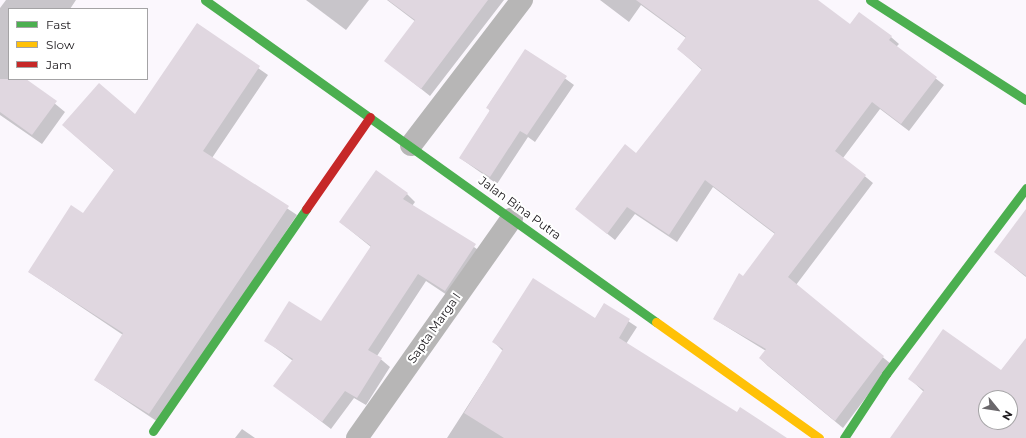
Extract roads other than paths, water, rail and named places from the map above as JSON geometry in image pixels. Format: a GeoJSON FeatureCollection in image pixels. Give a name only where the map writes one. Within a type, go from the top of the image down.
{"type":"FeatureCollection","features":[{"type":"Feature","properties":{"kind":"street","name":"Jalan Bina Putra"},"geometry":{"type":"LineString","coordinates":[[205,0],[370,118],[411,145],[819,438]]}},
{"type":"Feature","properties":{"kind":"street"},"geometry":{"type":"LineString","coordinates":[[411,145],[522,0]]}},
{"type":"Feature","properties":{"kind":"street"},"geometry":{"type":"LineString","coordinates":[[870,0],[1026,100]]}},
{"type":"Feature","properties":{"kind":"street"},"geometry":{"type":"LineString","coordinates":[[153,432],[370,118]]}},
{"type":"Feature","properties":{"kind":"street"},"geometry":{"type":"LineString","coordinates":[[844,438],[886,374],[1026,188]]}},
{"type":"Feature","properties":{"kind":"street","name":"Sapta Marga I"},"geometry":{"type":"LineString","coordinates":[[357,438],[512,218]]}}]}
